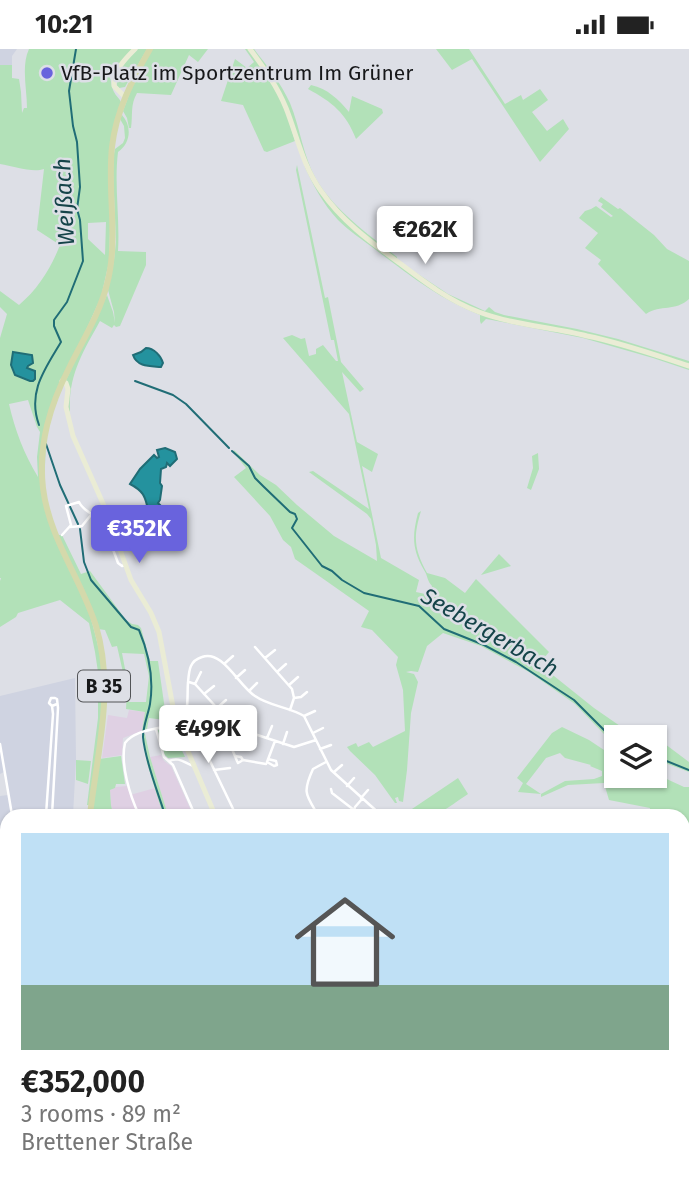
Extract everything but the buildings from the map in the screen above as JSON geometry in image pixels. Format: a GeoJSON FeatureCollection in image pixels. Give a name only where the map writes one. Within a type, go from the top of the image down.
{"type":"FeatureCollection","features":[{"type":"Feature","properties":{"kind":"main road"},"geometry":{"type":"LineString","coordinates":[[124,98],[114,86],[114,80],[116,72],[135,49]]}},
{"type":"Feature","properties":{"kind":"main road","name":"B 35"},"geometry":{"type":"LineString","coordinates":[[91,809],[104,710],[104,669],[91,612],[64,554],[47,507],[42,463],[47,422],[55,396],[102,302],[111,268],[114,240],[112,147],[124,98],[150,49]]}},
{"type":"Feature","properties":{"kind":"main road"},"geometry":{"type":"LineString","coordinates":[[250,49],[277,89],[306,163],[331,205],[356,230],[411,273],[456,302],[482,313],[618,343],[689,366]]}},
{"type":"Feature","properties":{"kind":"main road"},"geometry":{"type":"LineString","coordinates":[[114,86],[123,89],[132,80]]}},
{"type":"Feature","properties":{"kind":"main road"},"geometry":{"type":"LineString","coordinates":[[62,382],[73,436],[105,508],[135,588],[159,632],[176,723],[212,809]]}},
{"type":"Feature","properties":{"kind":"main road"},"geometry":{"type":"LineString","coordinates":[[55,396],[66,396]]}},
{"type":"Feature","properties":{"kind":"street"},"geometry":{"type":"LineString","coordinates":[[70,527],[66,508],[79,502],[81,507],[97,518],[118,563],[125,565]]}},
{"type":"Feature","properties":{"kind":"street"},"geometry":{"type":"LineString","coordinates":[[62,535],[70,527],[82,526],[91,515]]}},
{"type":"Feature","properties":{"kind":"street"},"geometry":{"type":"LineString","coordinates":[[255,647],[292,689],[294,698],[290,710]]}},
{"type":"Feature","properties":{"kind":"street"},"geometry":{"type":"LineString","coordinates":[[265,658],[275,650]]}},
{"type":"Feature","properties":{"kind":"street"},"geometry":{"type":"LineString","coordinates":[[137,809],[128,787],[125,743],[129,737],[183,719],[187,712],[192,663],[200,657],[210,655],[224,664],[248,691],[260,699],[304,716],[334,773],[374,809]]}},
{"type":"Feature","properties":{"kind":"street"},"geometry":{"type":"LineString","coordinates":[[224,664],[233,656]]}},
{"type":"Feature","properties":{"kind":"street"},"geometry":{"type":"LineString","coordinates":[[277,672],[286,664]]}},
{"type":"Feature","properties":{"kind":"street"},"geometry":{"type":"LineString","coordinates":[[236,678],[245,670]]}},
{"type":"Feature","properties":{"kind":"street"},"geometry":{"type":"LineString","coordinates":[[195,684],[201,672]]}},
{"type":"Feature","properties":{"kind":"street"},"geometry":{"type":"LineString","coordinates":[[289,685],[298,677]]}},
{"type":"Feature","properties":{"kind":"street"},"geometry":{"type":"LineString","coordinates":[[188,682],[195,684],[231,723],[252,733],[297,747],[316,740]]}},
{"type":"Feature","properties":{"kind":"street"},"geometry":{"type":"LineString","coordinates":[[248,691],[257,683]]}},
{"type":"Feature","properties":{"kind":"street"},"geometry":{"type":"LineString","coordinates":[[205,694],[214,686]]}},
{"type":"Feature","properties":{"kind":"street"},"geometry":{"type":"LineString","coordinates":[[294,698],[307,692]]}},
{"type":"Feature","properties":{"kind":"street"},"geometry":{"type":"LineString","coordinates":[[46,809],[53,714],[49,703],[53,697],[57,699],[57,704],[52,809]]}},
{"type":"Feature","properties":{"kind":"street"},"geometry":{"type":"LineString","coordinates":[[217,708],[226,700]]}},
{"type":"Feature","properties":{"kind":"street"},"geometry":{"type":"LineString","coordinates":[[52,706],[57,704]]}},
{"type":"Feature","properties":{"kind":"street"},"geometry":{"type":"LineString","coordinates":[[304,716],[315,711]]}},
{"type":"Feature","properties":{"kind":"street"},"geometry":{"type":"LineString","coordinates":[[187,712],[193,715],[214,770],[233,809]]}},
{"type":"Feature","properties":{"kind":"street"},"geometry":{"type":"LineString","coordinates":[[238,714],[227,732],[239,762],[268,761],[275,741]]}},
{"type":"Feature","properties":{"kind":"street"},"geometry":{"type":"LineString","coordinates":[[250,744],[256,721]]}},
{"type":"Feature","properties":{"kind":"street"},"geometry":{"type":"LineString","coordinates":[[267,738],[272,726]]}},
{"type":"Feature","properties":{"kind":"street"},"geometry":{"type":"LineString","coordinates":[[313,733],[323,728]]}},
{"type":"Feature","properties":{"kind":"street"},"geometry":{"type":"LineString","coordinates":[[156,729],[162,753],[173,765],[192,809]]}},
{"type":"Feature","properties":{"kind":"street"},"geometry":{"type":"LineString","coordinates":[[283,744],[287,732]]}},
{"type":"Feature","properties":{"kind":"street"},"geometry":{"type":"LineString","coordinates":[[0,744],[11,809]]}},
{"type":"Feature","properties":{"kind":"street"},"geometry":{"type":"LineString","coordinates":[[320,749],[331,744]]}},
{"type":"Feature","properties":{"kind":"street"},"geometry":{"type":"LineString","coordinates":[[169,761],[182,760],[194,766]]}},
{"type":"Feature","properties":{"kind":"street"},"geometry":{"type":"LineString","coordinates":[[315,809],[306,789],[313,769],[326,762]]}},
{"type":"Feature","properties":{"kind":"street"},"geometry":{"type":"LineString","coordinates":[[334,773],[342,765]]}},
{"type":"Feature","properties":{"kind":"street"},"geometry":{"type":"LineString","coordinates":[[214,770],[230,768]]}},
{"type":"Feature","properties":{"kind":"street"},"geometry":{"type":"LineString","coordinates":[[347,786],[355,778]]}},
{"type":"Feature","properties":{"kind":"street"},"geometry":{"type":"LineString","coordinates":[[331,789],[332,793],[353,809]]}},
{"type":"Feature","properties":{"kind":"street"},"geometry":{"type":"LineString","coordinates":[[354,809],[368,790]]}},
{"type":"Feature","properties":{"kind":"shaded area"},"geometry":{"type":"Polygon","coordinates":[[[0,49],[17,49],[12,56],[12,65],[0,65],[0,49]]]}},
{"type":"Feature","properties":{"kind":"shaded area"},"geometry":{"type":"Polygon","coordinates":[[[75,678],[73,809],[0,809],[0,796],[8,795],[4,772],[0,774],[0,696],[75,678]]]}},
{"type":"Feature","properties":{"kind":"shaded area"},"geometry":{"type":"Polygon","coordinates":[[[129,710],[145,712],[142,731],[123,738],[122,755],[102,758],[108,715],[127,718],[129,710]]]}},
{"type":"Feature","properties":{"kind":"shaded area"},"geometry":{"type":"Polygon","coordinates":[[[161,755],[171,766],[190,809],[166,809],[150,757],[161,755]]]}},
{"type":"Feature","properties":{"kind":"shaded area"},"geometry":{"type":"Polygon","coordinates":[[[127,786],[130,795],[155,788],[161,809],[112,809],[110,790],[127,786]]]}},
{"type":"Feature","properties":{"kind":"green space"},"geometry":{"type":"Polygon","coordinates":[[[29,49],[134,49],[114,73],[105,73],[121,102],[113,132],[109,262],[101,297],[47,416],[44,490],[57,535],[62,535],[81,574],[90,571],[126,620],[141,628],[150,661],[158,661],[166,717],[165,720],[149,718],[147,729],[142,731],[145,712],[126,709],[127,690],[117,646],[112,647],[105,630],[98,629],[89,612],[101,660],[103,692],[89,805],[98,718],[98,672],[89,623],[60,600],[18,613],[0,627],[0,338],[7,314],[0,307],[0,291],[19,305],[43,278],[60,245],[37,230],[44,169],[28,170],[0,164],[0,65],[12,65],[12,78],[19,79],[22,113],[24,108],[27,108],[29,49]],[[106,222],[88,223],[88,239],[105,255],[106,222]],[[13,352],[12,371],[33,381],[36,374],[27,368],[32,364],[32,355],[13,352]],[[28,400],[9,404],[20,442],[38,477],[40,432],[28,400]],[[122,653],[129,702],[146,702],[149,676],[144,654],[122,653]]]}},
{"type":"Feature","properties":{"kind":"green space"},"geometry":{"type":"Polygon","coordinates":[[[138,49],[147,49],[125,87],[119,88],[117,81],[120,70],[138,49]]]}},
{"type":"Feature","properties":{"kind":"green space"},"geometry":{"type":"Polygon","coordinates":[[[152,49],[208,49],[198,62],[189,55],[171,95],[137,93],[129,128],[123,111],[135,79],[152,49]]]}},
{"type":"Feature","properties":{"kind":"green space"},"geometry":{"type":"Polygon","coordinates":[[[245,49],[248,49],[268,76],[286,111],[295,141],[267,152],[264,151],[243,105],[221,101],[235,59],[247,68],[254,62],[245,49]]]}},
{"type":"Feature","properties":{"kind":"green space"},"geometry":{"type":"Polygon","coordinates":[[[252,49],[269,68],[286,96],[308,161],[324,191],[353,221],[403,264],[351,224],[327,199],[307,163],[280,92],[252,49]]]}},
{"type":"Feature","properties":{"kind":"green space"},"geometry":{"type":"Polygon","coordinates":[[[436,49],[469,49],[505,104],[521,95],[523,100],[540,89],[548,100],[532,112],[547,131],[563,119],[569,129],[540,162],[472,59],[452,70],[436,49]]]}},
{"type":"Feature","properties":{"kind":"green space"},"geometry":{"type":"Polygon","coordinates":[[[311,85],[332,95],[349,112],[352,96],[382,109],[383,113],[356,139],[343,115],[308,89],[311,85]]]}},
{"type":"Feature","properties":{"kind":"green space"},"geometry":{"type":"Polygon","coordinates":[[[122,115],[129,134],[126,144],[118,152],[118,251],[146,252],[146,265],[120,326],[114,325],[112,328],[100,321],[88,343],[74,375],[70,412],[66,380],[107,295],[115,323],[114,312],[108,290],[116,242],[114,154],[125,138],[120,119],[122,115]]]}},
{"type":"Feature","properties":{"kind":"green space"},"geometry":{"type":"Polygon","coordinates":[[[297,165],[341,362],[364,389],[360,392],[342,372],[357,442],[378,454],[372,472],[362,466],[381,558],[419,580],[416,592],[430,595],[432,586],[417,555],[414,542],[416,521],[421,511],[416,543],[427,573],[445,578],[465,593],[476,579],[549,652],[539,664],[619,725],[604,725],[604,734],[575,704],[529,672],[481,646],[443,633],[427,646],[418,672],[406,672],[414,674],[418,682],[411,713],[403,802],[399,801],[398,797],[395,798],[395,803],[375,775],[347,747],[356,743],[358,747],[369,742],[373,747],[405,731],[403,690],[396,665],[398,657],[372,630],[361,627],[369,611],[295,559],[291,547],[283,540],[270,516],[234,477],[246,468],[234,450],[334,536],[377,561],[371,519],[309,472],[313,471],[369,509],[349,414],[283,338],[292,335],[305,338],[309,356],[316,354],[316,349],[323,345],[338,361],[334,340],[331,340],[297,165]]]}},
{"type":"Feature","properties":{"kind":"green space"},"geometry":{"type":"Polygon","coordinates":[[[304,165],[323,196],[343,218],[420,278],[403,264],[448,294],[485,311],[489,307],[504,315],[618,339],[689,361],[689,370],[583,338],[486,319],[481,324],[480,315],[426,286],[342,224],[323,201],[304,165]]]}},
{"type":"Feature","properties":{"kind":"green space"},"geometry":{"type":"Polygon","coordinates":[[[601,197],[620,208],[667,249],[689,261],[689,299],[684,303],[646,314],[598,264],[601,260],[585,248],[598,233],[579,218],[585,211],[596,206],[613,216],[601,207],[603,204],[598,201],[601,197]]]}},
{"type":"Feature","properties":{"kind":"green space"},"geometry":{"type":"Polygon","coordinates":[[[538,453],[539,469],[531,490],[527,488],[533,468],[532,456],[538,453]]]}},
{"type":"Feature","properties":{"kind":"green space"},"geometry":{"type":"Polygon","coordinates":[[[499,554],[511,566],[481,575],[499,554]]]}},
{"type":"Feature","properties":{"kind":"green space"},"geometry":{"type":"Polygon","coordinates":[[[171,727],[185,757],[168,758],[164,754],[158,730],[171,727]]]}},
{"type":"Feature","properties":{"kind":"green space"},"geometry":{"type":"Polygon","coordinates":[[[562,727],[604,750],[604,783],[568,785],[541,797],[541,794],[518,792],[523,783],[517,778],[552,733],[562,727]],[[560,753],[546,758],[526,784],[541,794],[565,781],[602,776],[602,771],[565,758],[560,753]]]}},
{"type":"Feature","properties":{"kind":"green space"},"geometry":{"type":"Polygon","coordinates":[[[142,734],[145,734],[166,809],[161,809],[147,763],[142,734]]]}},
{"type":"Feature","properties":{"kind":"green space"},"geometry":{"type":"Polygon","coordinates":[[[667,746],[689,762],[689,772],[667,764],[667,746]]]}},
{"type":"Feature","properties":{"kind":"green space"},"geometry":{"type":"Polygon","coordinates":[[[121,756],[125,784],[116,784],[115,788],[110,790],[112,809],[93,809],[99,759],[121,756]]]}},
{"type":"Feature","properties":{"kind":"green space"},"geometry":{"type":"Polygon","coordinates":[[[76,760],[91,761],[88,784],[76,780],[76,760]]]}},
{"type":"Feature","properties":{"kind":"green space"},"geometry":{"type":"Polygon","coordinates":[[[458,778],[468,794],[446,809],[412,809],[458,778]]]}},
{"type":"Feature","properties":{"kind":"green space"},"geometry":{"type":"Polygon","coordinates":[[[667,779],[689,787],[689,809],[650,809],[609,800],[605,788],[667,788],[667,779]]]}},
{"type":"Feature","properties":{"kind":"water"},"geometry":{"type":"Polygon","coordinates":[[[146,348],[159,355],[163,363],[161,367],[144,365],[135,359],[133,355],[146,348]]]}},
{"type":"Feature","properties":{"kind":"water"},"geometry":{"type":"Polygon","coordinates":[[[13,352],[32,355],[33,363],[27,368],[35,371],[33,381],[15,375],[11,365],[13,352]]]}},
{"type":"Feature","properties":{"kind":"water"},"geometry":{"type":"Polygon","coordinates":[[[165,448],[175,452],[177,459],[170,466],[167,463],[166,467],[161,469],[162,486],[158,503],[163,509],[164,517],[151,518],[145,498],[130,484],[154,455],[159,457],[157,450],[165,448]]]}},
{"type":"Feature","properties":{"kind":"waterway","name":"Weißach"},"geometry":{"type":"LineString","coordinates":[[39,425],[36,391],[61,342],[54,320],[67,302],[83,261],[77,209],[80,187],[77,142],[69,91],[76,49]]}},
{"type":"Feature","properties":{"kind":"waterway","name":"Seebergerbach"},"geometry":{"type":"LineString","coordinates":[[135,381],[173,395],[186,404],[229,448]]}},
{"type":"Feature","properties":{"kind":"waterway","name":"Weißach"},"geometry":{"type":"LineString","coordinates":[[46,444],[60,485],[78,524]]}},
{"type":"Feature","properties":{"kind":"waterway","name":"Seebergerbach"},"geometry":{"type":"LineString","coordinates":[[232,451],[249,466],[255,478],[295,514],[297,519],[292,528],[322,566],[364,593],[419,606],[444,629],[484,645],[516,662],[574,700],[604,730]]}},
{"type":"Feature","properties":{"kind":"waterway","name":"Weißach"},"geometry":{"type":"LineString","coordinates":[[80,529],[84,562],[91,580],[131,627],[139,630],[145,648],[151,685],[144,746],[163,809]]}},
{"type":"Feature","properties":{"kind":"waterway","name":"Seebergerbach"},"geometry":{"type":"LineString","coordinates":[[667,761],[689,770]]}},
{"type":"Feature","properties":{"kind":"place","name":"VfB-Platz im Sportzentrum Im Grüner"},"geometry":{"type":"Point","coordinates":[47,73]}}]}
